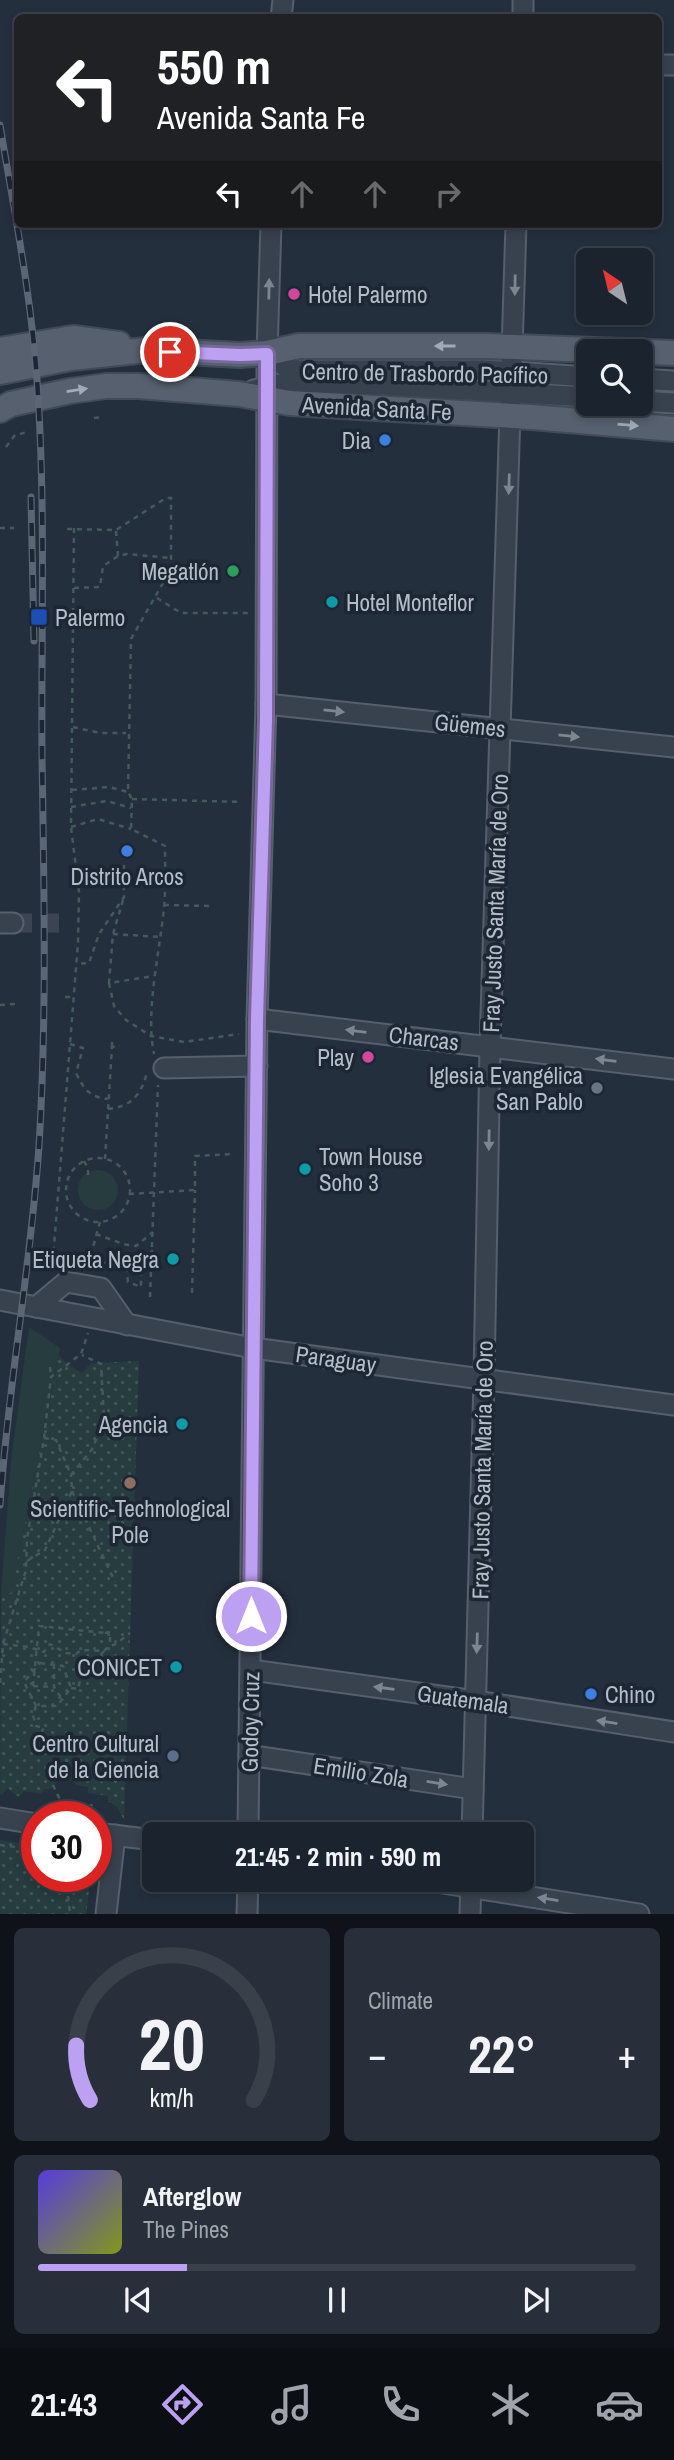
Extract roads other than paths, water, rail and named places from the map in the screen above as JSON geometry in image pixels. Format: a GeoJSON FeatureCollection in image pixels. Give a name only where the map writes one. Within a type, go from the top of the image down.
{"type":"FeatureCollection","features":[{"type":"Feature","properties":{"kind":"main road"},"geometry":{"type":"LineString","coordinates":[[0,350],[73,338],[147,351]]}},
{"type":"Feature","properties":{"kind":"main road"},"geometry":{"type":"LineString","coordinates":[[0,372],[71,358],[147,351],[240,355],[267,354],[299,346],[513,346],[674,353]]}},
{"type":"Feature","properties":{"kind":"main road","name":"Avenida Santa Fe"},"geometry":{"type":"LineString","coordinates":[[4,407],[70,391],[106,386],[239,394],[267,393],[290,403],[512,393],[674,429]]}},
{"type":"Feature","properties":{"kind":"street","name":"Godoy Cruz"},"geometry":{"type":"LineString","coordinates":[[248,1822],[257,1019],[266,704],[267,354],[271,228]]}},
{"type":"Feature","properties":{"kind":"street","name":"Fray Justo Santa María de Oro"},"geometry":{"type":"LineString","coordinates":[[472,1822],[490,1046],[516,228]]}},
{"type":"Feature","properties":{"kind":"street","name":"Centro de Trasbordo Pacífico"},"geometry":{"type":"LineString","coordinates":[[267,354],[290,370],[512,393],[576,396]]}},
{"type":"Feature","properties":{"kind":"street","name":"Centro de Trasbordo Pacífico"},"geometry":{"type":"LineString","coordinates":[[512,393],[576,380]]}},
{"type":"Feature","properties":{"kind":"street"},"geometry":{"type":"LineString","coordinates":[[653,380],[674,381]]}},
{"type":"Feature","properties":{"kind":"street"},"geometry":{"type":"LineString","coordinates":[[653,402],[674,403]]}},
{"type":"Feature","properties":{"kind":"street","name":"Güemes"},"geometry":{"type":"LineString","coordinates":[[266,704],[674,747]]}},
{"type":"Feature","properties":{"kind":"street","name":"Charcas"},"geometry":{"type":"LineString","coordinates":[[257,1019],[674,1069]]}},
{"type":"Feature","properties":{"kind":"street"},"geometry":{"type":"LineString","coordinates":[[156,1068],[257,1066]]}},
{"type":"Feature","properties":{"kind":"street"},"geometry":{"type":"LineString","coordinates":[[36,1307],[66,1282],[101,1288],[127,1325]]}},
{"type":"Feature","properties":{"kind":"street","name":"Paraguay"},"geometry":{"type":"LineString","coordinates":[[0,1300],[253,1348],[674,1405]]}},
{"type":"Feature","properties":{"kind":"street","name":"Guatemala"},"geometry":{"type":"LineString","coordinates":[[251,1670],[674,1732]]}},
{"type":"Feature","properties":{"kind":"street","name":"Emilio Zola"},"geometry":{"type":"LineString","coordinates":[[249,1755],[473,1789]]}},
{"type":"Feature","properties":{"kind":"street"},"geometry":{"type":"LineString","coordinates":[[0,1818],[21,1821]]}},
{"type":"Feature","properties":{"kind":"street"},"geometry":{"type":"LineString","coordinates":[[112,1835],[142,1838]]}},
{"type":"Feature","properties":{"kind":"street"},"geometry":{"type":"LineString","coordinates":[[106,1892],[106,1914]]}},
{"type":"Feature","properties":{"kind":"street"},"geometry":{"type":"LineString","coordinates":[[247,1914],[248,1892]]}},
{"type":"Feature","properties":{"kind":"street"},"geometry":{"type":"LineString","coordinates":[[470,1892],[470,1914]]}},
{"type":"Feature","properties":{"kind":"street"},"geometry":{"type":"LineString","coordinates":[[519,1892],[639,1914]]}},
{"type":"Feature","properties":{"kind":"tunnel"},"geometry":{"type":"LineString","coordinates":[[13,923],[59,923]]}},
{"type":"Feature","properties":{"kind":"railway"},"geometry":{"type":"LineString","coordinates":[[0,125],[14,206]]}},
{"type":"Feature","properties":{"kind":"railway"},"geometry":{"type":"LineString","coordinates":[[0,1505],[8,1415],[31,1236],[39,1146],[43,1048],[40,427],[31,316],[18,228]]}},
{"type":"Feature","properties":{"kind":"railway"},"geometry":{"type":"LineString","coordinates":[[31,497],[34,641]]}},
{"type":"Feature","properties":{"kind":"place","name":"Hotel Palermo"},"geometry":{"type":"Point","coordinates":[294,294]}},
{"type":"Feature","properties":{"kind":"place","name":"Dia"},"geometry":{"type":"Point","coordinates":[385,440]}},
{"type":"Feature","properties":{"kind":"place","name":"Megatlón"},"geometry":{"type":"Point","coordinates":[233,571]}},
{"type":"Feature","properties":{"kind":"place","name":"Hotel Monteflor"},"geometry":{"type":"Point","coordinates":[332,602]}},
{"type":"Feature","properties":{"kind":"place","name":"Palermo"},"geometry":{"type":"Point","coordinates":[39,617]}},
{"type":"Feature","properties":{"kind":"place","name":"Distrito Arcos"},"geometry":{"type":"Point","coordinates":[127,851]}},
{"type":"Feature","properties":{"kind":"place","name":"Play"},"geometry":{"type":"Point","coordinates":[368,1057]}},
{"type":"Feature","properties":{"kind":"place","name":"Iglesia Evangélica San Pablo"},"geometry":{"type":"Point","coordinates":[597,1088]}},
{"type":"Feature","properties":{"kind":"place","name":"Town House Soho 3"},"geometry":{"type":"Point","coordinates":[305,1169]}},
{"type":"Feature","properties":{"kind":"place","name":"Etiqueta Negra"},"geometry":{"type":"Point","coordinates":[173,1259]}},
{"type":"Feature","properties":{"kind":"place","name":"Agencia"},"geometry":{"type":"Point","coordinates":[182,1424]}},
{"type":"Feature","properties":{"kind":"place","name":"Scientific-Technological Pole"},"geometry":{"type":"Point","coordinates":[130,1483]}},
{"type":"Feature","properties":{"kind":"place","name":"CONICET"},"geometry":{"type":"Point","coordinates":[176,1667]}},
{"type":"Feature","properties":{"kind":"place","name":"Chino"},"geometry":{"type":"Point","coordinates":[591,1694]}},
{"type":"Feature","properties":{"kind":"place","name":"Centro Cultural de la Ciencia"},"geometry":{"type":"Point","coordinates":[173,1756]}}]}
